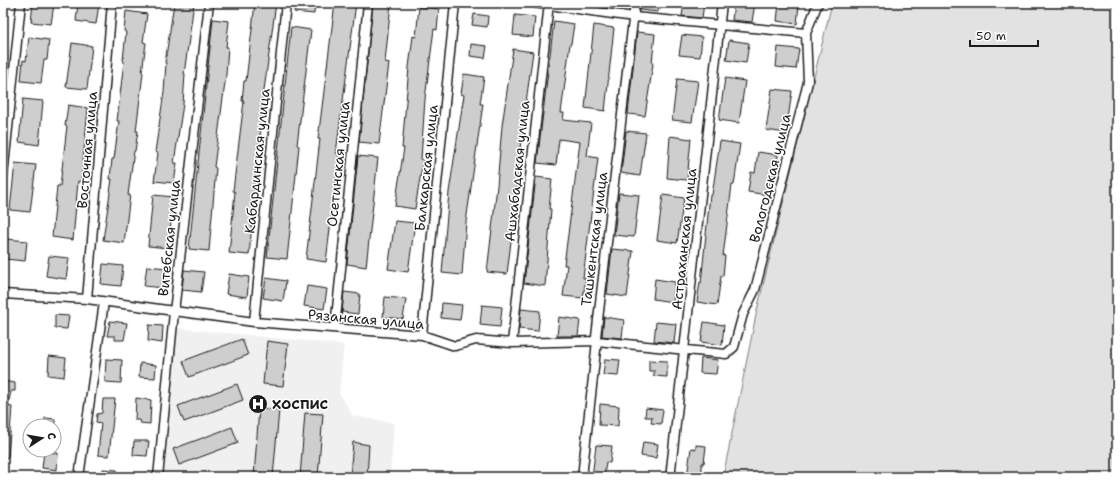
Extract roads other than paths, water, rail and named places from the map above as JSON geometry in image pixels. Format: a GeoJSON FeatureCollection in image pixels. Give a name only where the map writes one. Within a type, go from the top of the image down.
{"type":"FeatureCollection","features":[{"type":"Feature","properties":{"kind":"street"},"geometry":{"type":"LineString","coordinates":[[3,176],[21,3]]}},
{"type":"Feature","properties":{"kind":"street","name":"Восточная улица"},"geometry":{"type":"LineString","coordinates":[[87,299],[112,3]]}},
{"type":"Feature","properties":{"kind":"street","name":"Витебская улица"},"geometry":{"type":"LineString","coordinates":[[158,477],[174,312],[209,3]]}},
{"type":"Feature","properties":{"kind":"street","name":"Кабардинская улица"},"geometry":{"type":"LineString","coordinates":[[254,322],[286,3]]}},
{"type":"Feature","properties":{"kind":"street","name":"Осетинская улица"},"geometry":{"type":"LineString","coordinates":[[335,328],[368,3]]}},
{"type":"Feature","properties":{"kind":"street","name":"Балкарская улица"},"geometry":{"type":"LineString","coordinates":[[422,335],[455,3]]}},
{"type":"Feature","properties":{"kind":"street"},"geometry":{"type":"LineString","coordinates":[[534,3],[634,17],[806,33]]}},
{"type":"Feature","properties":{"kind":"street","name":"Ташкентская улица"},"geometry":{"type":"LineString","coordinates":[[582,477],[597,341],[596,337],[635,3]]}},
{"type":"Feature","properties":{"kind":"street","name":"Астраханская улица"},"geometry":{"type":"LineString","coordinates":[[671,477],[722,3]]}},
{"type":"Feature","properties":{"kind":"street","name":"Вологодская улица"},"geometry":{"type":"LineString","coordinates":[[726,354],[734,347],[743,314],[755,290],[808,82],[806,33],[818,3]]}},
{"type":"Feature","properties":{"kind":"street","name":"Ашхабадская улица"},"geometry":{"type":"LineString","coordinates":[[512,342],[548,4]]}},
{"type":"Feature","properties":{"kind":"street","name":"Рязанская улица"},"geometry":{"type":"LineString","coordinates":[[3,294],[87,299],[254,322],[422,335],[455,346],[476,340],[512,342],[597,341],[726,354]]}},
{"type":"Feature","properties":{"kind":"street"},"geometry":{"type":"LineString","coordinates":[[79,477],[104,302]]}},
{"type":"Feature","properties":{"kind":"place","name":"ХОСПИС"},"geometry":{"type":"Point","coordinates":[258,404]}}]}
